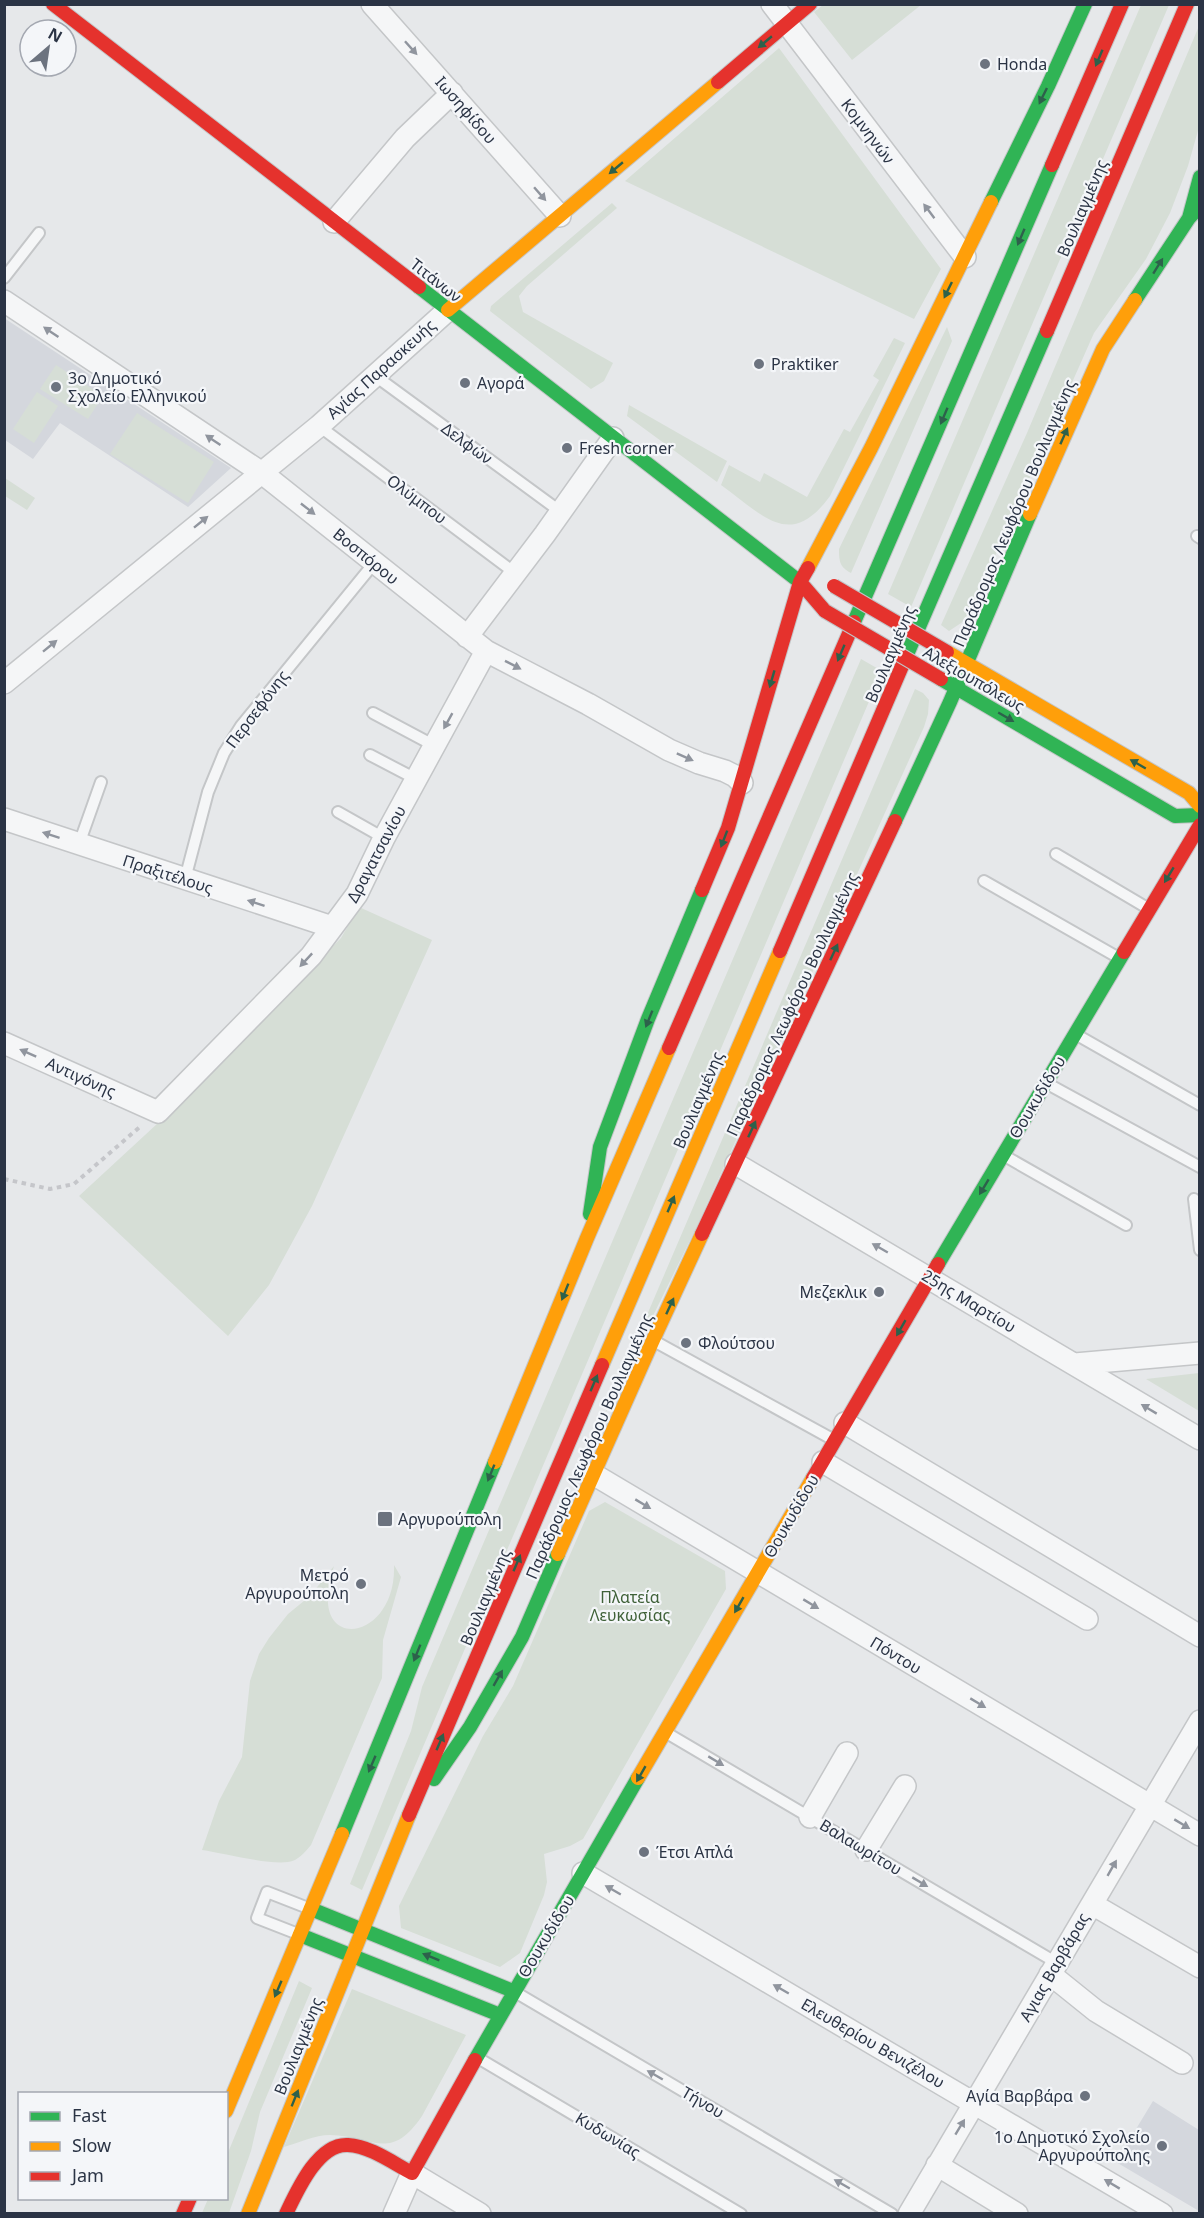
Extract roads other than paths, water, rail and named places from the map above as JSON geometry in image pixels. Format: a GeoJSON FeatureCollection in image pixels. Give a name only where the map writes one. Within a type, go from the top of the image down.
{"type":"FeatureCollection","features":[{"type":"Feature","properties":{"kind":"main road","name":"Τιτάνων"},"geometry":{"type":"LineString","coordinates":[[53,4],[800,582]]}},
{"type":"Feature","properties":{"kind":"main road","name":"Αγίας Παρασκευής"},"geometry":{"type":"LineString","coordinates":[[448,310],[810,4]]}},
{"type":"Feature","properties":{"kind":"main road"},"geometry":{"type":"LineString","coordinates":[[587,1238],[600,1147],[648,1019],[724,838],[800,582],[856,477],[1085,4]]}},
{"type":"Feature","properties":{"kind":"main road"},"geometry":{"type":"LineString","coordinates":[[228,2106],[587,1238],[1122,4]]}},
{"type":"Feature","properties":{"kind":"main road","name":"Βουλιαγμένης"},"geometry":{"type":"LineString","coordinates":[[248,2214],[409,1815],[1187,4]]}},
{"type":"Feature","properties":{"kind":"main road"},"geometry":{"type":"LineString","coordinates":[[1189,218],[1200,177]]}},
{"type":"Feature","properties":{"kind":"main road","name":"Παράδρομος Λεωφόρου Βουλιαγμένης"},"geometry":{"type":"LineString","coordinates":[[409,1815],[470,1727],[522,1637],[653,1340],[956,688],[997,587],[1103,349],[1189,218],[1200,206]]}},
{"type":"Feature","properties":{"kind":"main road","name":"Αλεξιουπόλεως"},"geometry":{"type":"LineString","coordinates":[[800,582],[834,586],[1189,793],[1200,806]]}},
{"type":"Feature","properties":{"kind":"main road","name":"Αλεξιουπόλεως"},"geometry":{"type":"LineString","coordinates":[[800,582],[825,611],[1175,816],[1200,815]]}},
{"type":"Feature","properties":{"kind":"main road","name":"Θουκυδίδου"},"geometry":{"type":"LineString","coordinates":[[412,2173],[513,1991],[1003,1154],[1200,825]]}},
{"type":"Feature","properties":{"kind":"main road"},"geometry":{"type":"LineString","coordinates":[[311,1909],[513,1991]]}},
{"type":"Feature","properties":{"kind":"main road"},"geometry":{"type":"LineString","coordinates":[[300,1935],[500,2015]]}},
{"type":"Feature","properties":{"kind":"main road"},"geometry":{"type":"LineString","coordinates":[[286,2214],[315,2165],[335,2146],[341,2144],[357,2147],[412,2173]]}},
{"type":"Feature","properties":{"kind":"main road"},"geometry":{"type":"LineString","coordinates":[[183,2214],[190,2200]]}},
{"type":"Feature","properties":{"kind":"street","name":"Ιωσηφίδου"},"geometry":{"type":"LineString","coordinates":[[372,4],[560,216]]}},
{"type":"Feature","properties":{"kind":"street","name":"Κομνηνών"},"geometry":{"type":"LineString","coordinates":[[772,4],[964,257]]}},
{"type":"Feature","properties":{"kind":"street"},"geometry":{"type":"LineString","coordinates":[[334,222],[405,138],[452,93]]}},
{"type":"Feature","properties":{"kind":"street","name":"Βοσπόρου"},"geometry":{"type":"LineString","coordinates":[[4,301],[262,473],[486,651],[588,704],[669,750],[725,771],[742,783]]}},
{"type":"Feature","properties":{"kind":"street","name":"Αγίας Παρασκευής"},"geometry":{"type":"LineString","coordinates":[[4,683],[319,426],[448,310]]}},
{"type":"Feature","properties":{"kind":"street"},"geometry":{"type":"LineString","coordinates":[[467,637],[561,512],[613,438]]}},
{"type":"Feature","properties":{"kind":"street","name":"Δραγατσανίου"},"geometry":{"type":"LineString","coordinates":[[158,1112],[311,956],[357,894],[384,838],[486,651]]}},
{"type":"Feature","properties":{"kind":"street","name":"Πραξιτέλους"},"geometry":{"type":"LineString","coordinates":[[4,819],[332,927]]}},
{"type":"Feature","properties":{"kind":"street","name":"Αντιγόνης"},"geometry":{"type":"LineString","coordinates":[[4,1043],[158,1112]]}},
{"type":"Feature","properties":{"kind":"street","name":"25ης Μαρτίου"},"geometry":{"type":"LineString","coordinates":[[736,1164],[1200,1439]]}},
{"type":"Feature","properties":{"kind":"street"},"geometry":{"type":"LineString","coordinates":[[1075,1364],[1200,1353]]}},
{"type":"Feature","properties":{"kind":"street"},"geometry":{"type":"LineString","coordinates":[[840,1432],[1200,1636]]}},
{"type":"Feature","properties":{"kind":"street"},"geometry":{"type":"LineString","coordinates":[[823,1462],[1087,1619]]}},
{"type":"Feature","properties":{"kind":"street","name":"Πόντου"},"geometry":{"type":"LineString","coordinates":[[593,1474],[1200,1834]]}},
{"type":"Feature","properties":{"kind":"street","name":"Αγιας Βαρβάρας"},"geometry":{"type":"LineString","coordinates":[[915,2212],[937,2165],[1200,1721]]}},
{"type":"Feature","properties":{"kind":"street"},"geometry":{"type":"LineString","coordinates":[[810,1817],[847,1753]]}},
{"type":"Feature","properties":{"kind":"street"},"geometry":{"type":"LineString","coordinates":[[866,1850],[905,1786]]}},
{"type":"Feature","properties":{"kind":"street","name":"Ελευθερίου Βενιζέλου"},"geometry":{"type":"LineString","coordinates":[[583,1873],[1162,2214]]}},
{"type":"Feature","properties":{"kind":"street"},"geometry":{"type":"LineString","coordinates":[[1092,1904],[1200,1967]]}},
{"type":"Feature","properties":{"kind":"street"},"geometry":{"type":"LineString","coordinates":[[1053,1969],[1096,2011],[1182,2063]]}},
{"type":"Feature","properties":{"kind":"street"},"geometry":{"type":"LineString","coordinates":[[937,2165],[1017,2214]]}},
{"type":"Feature","properties":{"kind":"street"},"geometry":{"type":"LineString","coordinates":[[412,2173],[480,2214]]}},
{"type":"Feature","properties":{"kind":"street","name":"Θουκυδίδου"},"geometry":{"type":"LineString","coordinates":[[394,2214],[412,2173]]}},
{"type":"Feature","properties":{"kind":"lane"},"geometry":{"type":"LineString","coordinates":[[4,278],[39,233]]}},
{"type":"Feature","properties":{"kind":"lane","name":"Δελφών"},"geometry":{"type":"LineString","coordinates":[[374,375],[561,512]]}},
{"type":"Feature","properties":{"kind":"lane","name":"Ολύμπου"},"geometry":{"type":"LineString","coordinates":[[319,426],[515,573]]}},
{"type":"Feature","properties":{"kind":"lane","name":"Περσεφόνης"},"geometry":{"type":"LineString","coordinates":[[185,879],[208,792],[224,753],[241,726],[375,562]]}},
{"type":"Feature","properties":{"kind":"lane"},"geometry":{"type":"LineString","coordinates":[[373,713],[435,746]]}},
{"type":"Feature","properties":{"kind":"lane"},"geometry":{"type":"LineString","coordinates":[[370,755],[416,779]]}},
{"type":"Feature","properties":{"kind":"lane"},"geometry":{"type":"LineString","coordinates":[[79,844],[101,782]]}},
{"type":"Feature","properties":{"kind":"lane"},"geometry":{"type":"LineString","coordinates":[[338,812],[384,838]]}},
{"type":"Feature","properties":{"kind":"lane"},"geometry":{"type":"LineString","coordinates":[[1056,854],[1149,909]]}},
{"type":"Feature","properties":{"kind":"lane"},"geometry":{"type":"LineString","coordinates":[[984,881],[1119,958]]}},
{"type":"Feature","properties":{"kind":"lane"},"geometry":{"type":"LineString","coordinates":[[1075,1034],[1200,1105]]}},
{"type":"Feature","properties":{"kind":"lane"},"geometry":{"type":"LineString","coordinates":[[1046,1083],[1200,1167]]}},
{"type":"Feature","properties":{"kind":"lane"},"geometry":{"type":"LineString","coordinates":[[1003,1154],[1126,1225]]}},
{"type":"Feature","properties":{"kind":"lane"},"geometry":{"type":"LineString","coordinates":[[1194,1199],[1200,1250]]}},
{"type":"Feature","properties":{"kind":"lane"},"geometry":{"type":"LineString","coordinates":[[653,1340],[840,1432]]}},
{"type":"Feature","properties":{"kind":"lane","name":"Βαλαωρίτου"},"geometry":{"type":"LineString","coordinates":[[665,1732],[866,1850],[1053,1969]]}},
{"type":"Feature","properties":{"kind":"lane"},"geometry":{"type":"LineString","coordinates":[[300,1935],[257,1918],[267,1892],[311,1909]]}},
{"type":"Feature","properties":{"kind":"lane","name":"Τήνου"},"geometry":{"type":"LineString","coordinates":[[513,1991],[892,2214]]}},
{"type":"Feature","properties":{"kind":"lane","name":"Κυδωνίας"},"geometry":{"type":"LineString","coordinates":[[476,2057],[741,2214]]}},
{"type":"Feature","properties":{"kind":"place","name":"Honda"},"geometry":{"type":"Point","coordinates":[985,64]}},
{"type":"Feature","properties":{"kind":"place","name":"Praktiker"},"geometry":{"type":"Point","coordinates":[759,364]}},
{"type":"Feature","properties":{"kind":"place","name":"Αγορά"},"geometry":{"type":"Point","coordinates":[465,383]}},
{"type":"Feature","properties":{"kind":"place","name":"3ο Δημοτικό Σχολείο Ελληνικού"},"geometry":{"type":"Point","coordinates":[56,387]}},
{"type":"Feature","properties":{"kind":"place","name":"Fresh corner"},"geometry":{"type":"Point","coordinates":[567,448]}},
{"type":"Feature","properties":{"kind":"place","name":"Μεζεκλικ"},"geometry":{"type":"Point","coordinates":[879,1292]}},
{"type":"Feature","properties":{"kind":"place","name":"Φλούτσου"},"geometry":{"type":"Point","coordinates":[686,1343]}},
{"type":"Feature","properties":{"kind":"place","name":"Αργυρούπολη"},"geometry":{"type":"Point","coordinates":[385,1519]}},
{"type":"Feature","properties":{"kind":"place","name":"Μετρό Αργυρούπολη"},"geometry":{"type":"Point","coordinates":[361,1584]}},
{"type":"Feature","properties":{"kind":"place","name":"Έτσι Απλά"},"geometry":{"type":"Point","coordinates":[644,1852]}},
{"type":"Feature","properties":{"kind":"place","name":"Αγία Βαρβάρα"},"geometry":{"type":"Point","coordinates":[1085,2096]}},
{"type":"Feature","properties":{"kind":"place","name":"1ο Δημοτικό Σχολείο Αργυρούπολης"},"geometry":{"type":"Point","coordinates":[1162,2146]}},
{"type":"Feature","properties":{"kind":"park label","name":"Πλατεία Λευκωσίας"},"geometry":{"type":"Point","coordinates":[630,1606]}}]}
